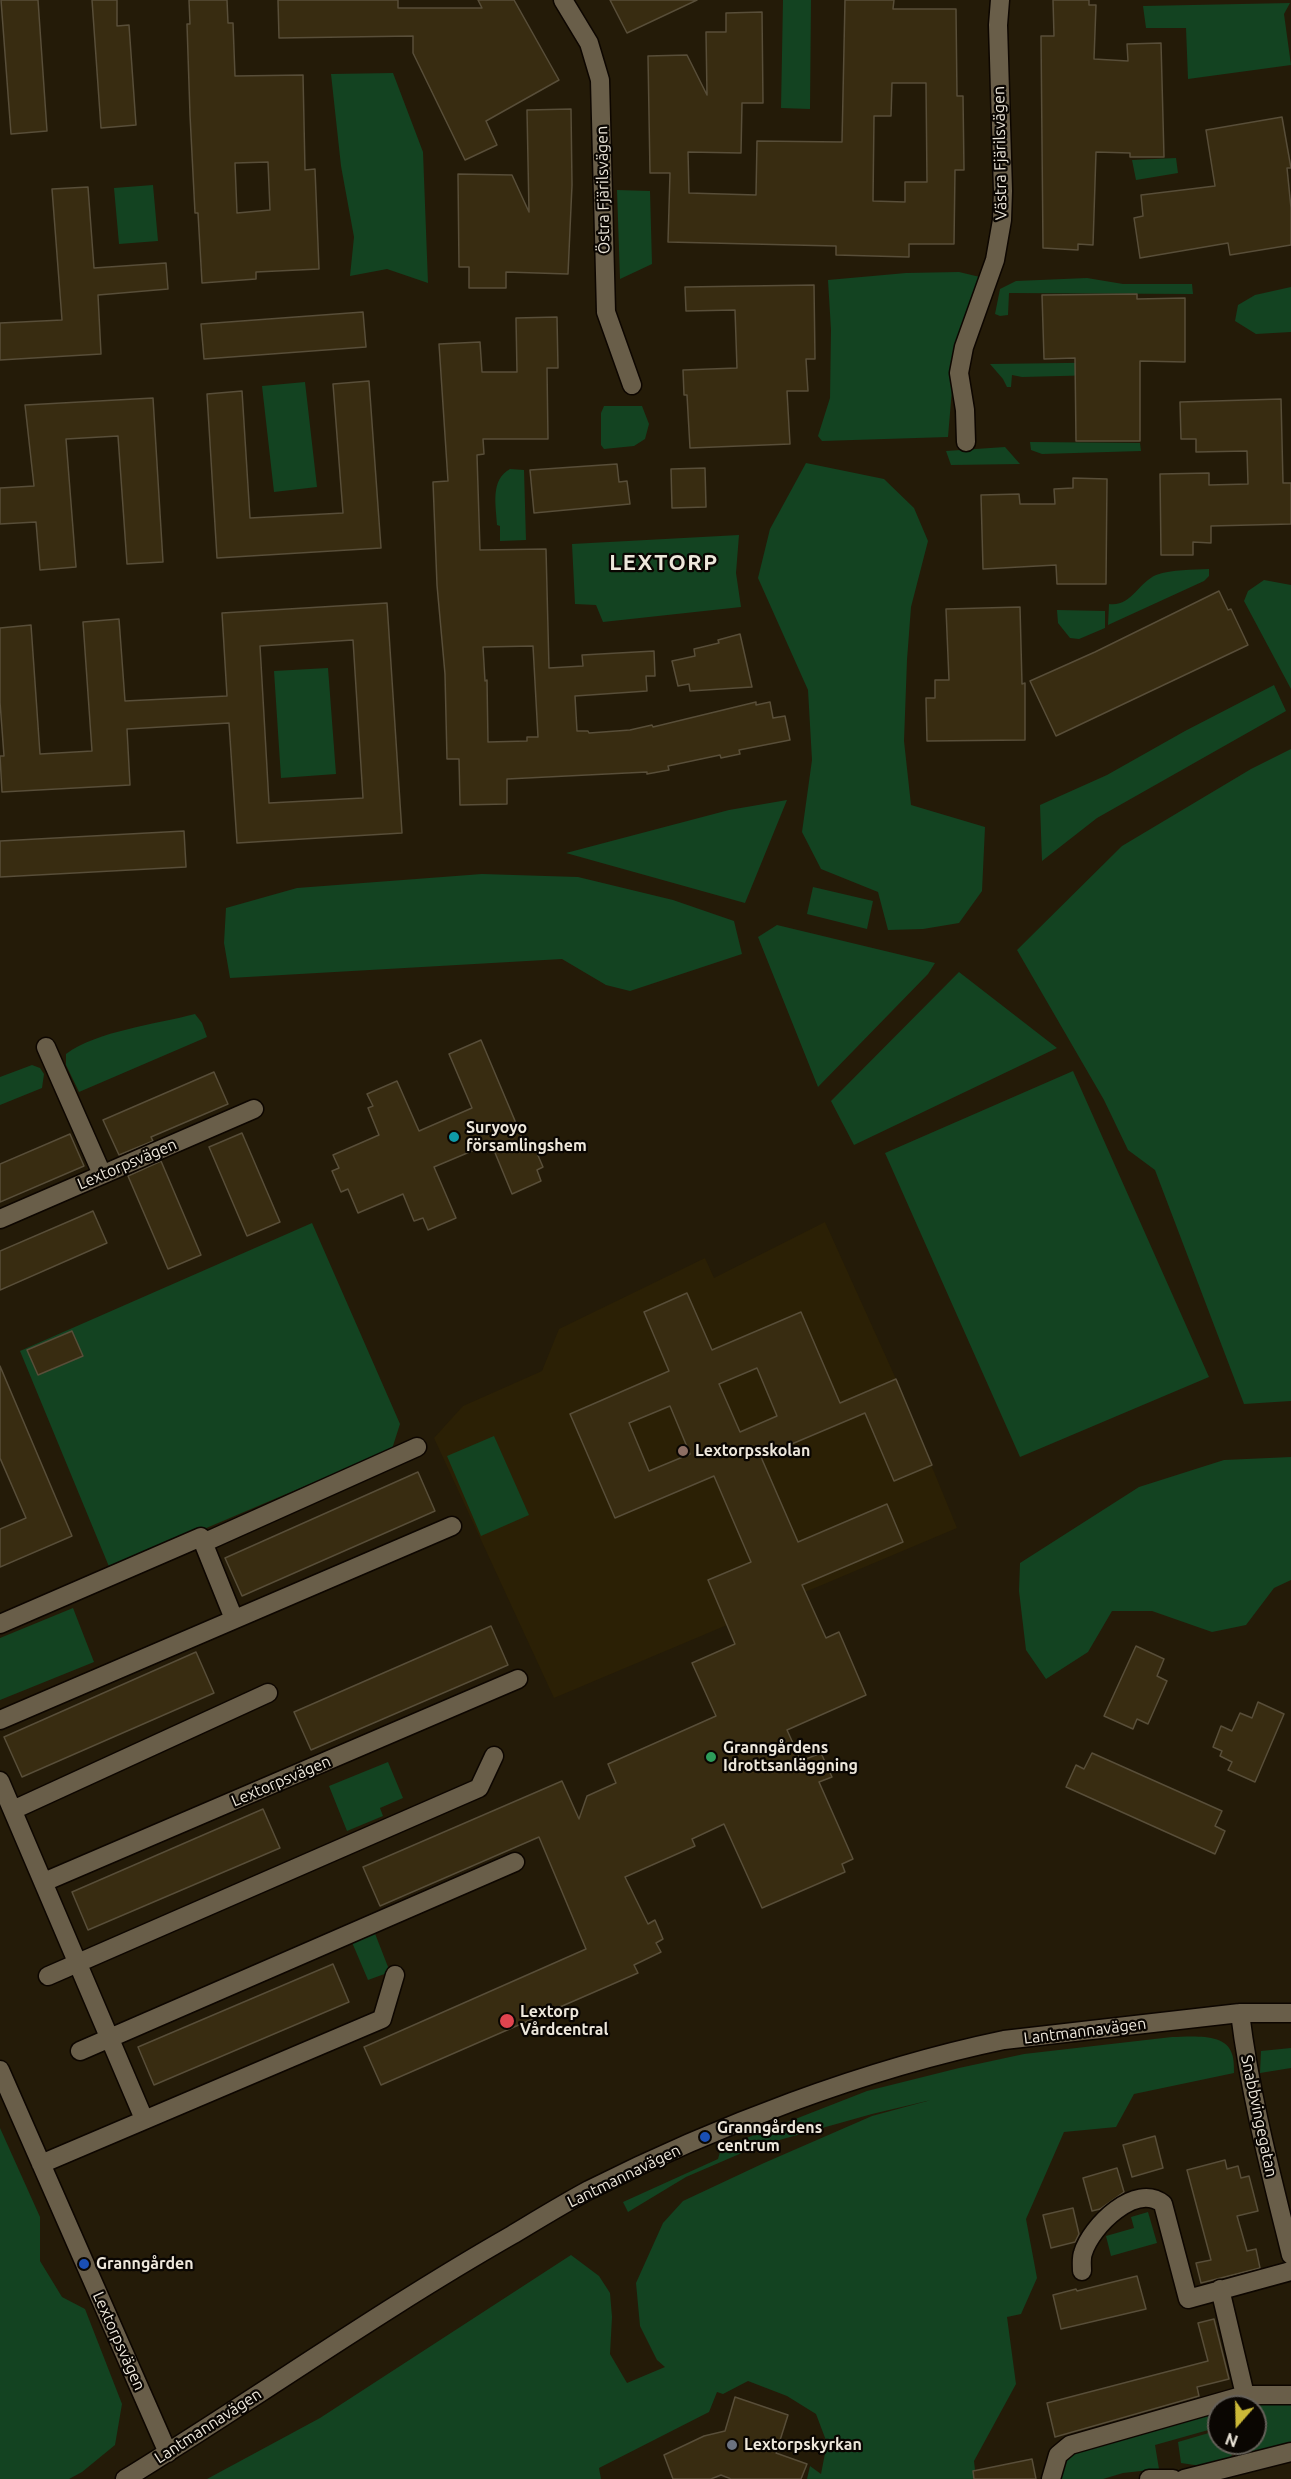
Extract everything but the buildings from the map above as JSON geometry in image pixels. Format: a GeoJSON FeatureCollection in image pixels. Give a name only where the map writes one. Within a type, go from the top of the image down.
{"type":"FeatureCollection","features":[{"type":"Feature","properties":{"kind":"street","name":"Östra Fjärilsvägen"},"geometry":{"type":"LineString","coordinates":[[564,0],[588,43],[600,80],[606,312],[632,385]]}},
{"type":"Feature","properties":{"kind":"street","name":"Västra Fjärilsvägen"},"geometry":{"type":"LineString","coordinates":[[966,442],[965,410],[960,374],[964,346],[995,260],[1002,220],[1004,192],[998,25],[1000,0]]}},
{"type":"Feature","properties":{"kind":"street"},"geometry":{"type":"LineString","coordinates":[[46,1047],[102,1174]]}},
{"type":"Feature","properties":{"kind":"street","name":"Lextorpsvägen"},"geometry":{"type":"LineString","coordinates":[[0,1219],[254,1109]]}},
{"type":"Feature","properties":{"kind":"street"},"geometry":{"type":"LineString","coordinates":[[203,1543],[417,1447]]}},
{"type":"Feature","properties":{"kind":"street"},"geometry":{"type":"LineString","coordinates":[[0,1720],[452,1526]]}},
{"type":"Feature","properties":{"kind":"street"},"geometry":{"type":"LineString","coordinates":[[0,1624],[201,1537],[234,1619]]}},
{"type":"Feature","properties":{"kind":"street","name":"Lextorpsvägen"},"geometry":{"type":"LineString","coordinates":[[44,1882],[518,1679]]}},
{"type":"Feature","properties":{"kind":"street"},"geometry":{"type":"LineString","coordinates":[[13,1810],[268,1693]]}},
{"type":"Feature","properties":{"kind":"street"},"geometry":{"type":"LineString","coordinates":[[48,1976],[479,1788],[494,1756]]}},
{"type":"Feature","properties":{"kind":"street"},"geometry":{"type":"LineString","coordinates":[[0,1780],[144,2119]]}},
{"type":"Feature","properties":{"kind":"street"},"geometry":{"type":"LineString","coordinates":[[80,2052],[515,1862]]}},
{"type":"Feature","properties":{"kind":"street"},"geometry":{"type":"LineString","coordinates":[[41,2164],[382,2019],[395,1975]]}},
{"type":"Feature","properties":{"kind":"street","name":"Lantmannavägen"},"geometry":{"type":"LineString","coordinates":[[125,2479],[405,2298],[588,2191],[755,2115],[895,2069],[1004,2040],[1240,2013],[1291,2013]]}},
{"type":"Feature","properties":{"kind":"street","name":"Snabbvingegatan"},"geometry":{"type":"LineString","coordinates":[[1240,2013],[1255,2111],[1291,2254]]}},
{"type":"Feature","properties":{"kind":"street","name":"Lextorpsvägen"},"geometry":{"type":"LineString","coordinates":[[0,2070],[168,2453]]}},
{"type":"Feature","properties":{"kind":"street"},"geometry":{"type":"LineString","coordinates":[[1082,2271],[1082,2255],[1091,2235],[1110,2214],[1140,2197],[1148,2196],[1155,2197],[1163,2204],[1188,2299],[1291,2271]]}},
{"type":"Feature","properties":{"kind":"street"},"geometry":{"type":"LineString","coordinates":[[1220,2289],[1245,2395]]}},
{"type":"Feature","properties":{"kind":"street"},"geometry":{"type":"LineString","coordinates":[[1267,2395],[1291,2395]]}},
{"type":"Feature","properties":{"kind":"street"},"geometry":{"type":"LineString","coordinates":[[1051,2479],[1059,2455],[1070,2445],[1207,2406]]}},
{"type":"Feature","properties":{"kind":"street"},"geometry":{"type":"LineString","coordinates":[[1184,2479],[1291,2452]]}},
{"type":"Feature","properties":{"kind":"street"},"geometry":{"type":"LineString","coordinates":[[1149,2479],[1173,2479]]}},
{"type":"Feature","properties":{"kind":"shaded area","name":"Lextorpsskolan"},"geometry":{"type":"Polygon","coordinates":[[[825,1222],[896,1379],[957,1528],[554,1698],[434,1438],[463,1406],[542,1371],[559,1329],[705,1258],[714,1278],[825,1222]]]}},
{"type":"Feature","properties":{"kind":"green space"},"geometry":{"type":"Polygon","coordinates":[[[783,0],[811,0],[810,109],[781,108],[783,0]]]}},
{"type":"Feature","properties":{"kind":"green space"},"geometry":{"type":"Polygon","coordinates":[[[1290,3],[1284,14],[1291,65],[1188,79],[1186,28],[1146,28],[1143,6],[1290,3]]]}},
{"type":"Feature","properties":{"kind":"green space"},"geometry":{"type":"Polygon","coordinates":[[[393,73],[423,152],[428,283],[387,269],[350,276],[354,237],[341,166],[331,74],[393,73]]]}},
{"type":"Feature","properties":{"kind":"green space"},"geometry":{"type":"Polygon","coordinates":[[[1176,158],[1178,173],[1136,180],[1132,160],[1176,158]]]}},
{"type":"Feature","properties":{"kind":"green space"},"geometry":{"type":"Polygon","coordinates":[[[153,185],[158,241],[119,244],[114,188],[153,185]]]}},
{"type":"Feature","properties":{"kind":"green space"},"geometry":{"type":"Polygon","coordinates":[[[617,190],[650,191],[652,264],[620,279],[617,190]]]}},
{"type":"Feature","properties":{"kind":"green space"},"geometry":{"type":"Polygon","coordinates":[[[959,272],[980,277],[956,341],[948,437],[822,441],[818,436],[830,398],[831,330],[828,280],[906,273],[959,272]]]}},
{"type":"Feature","properties":{"kind":"green space"},"geometry":{"type":"Polygon","coordinates":[[[1087,278],[1123,284],[1192,284],[1193,294],[1009,293],[1008,315],[995,314],[1000,289],[1016,281],[1087,278]]]}},
{"type":"Feature","properties":{"kind":"green space"},"geometry":{"type":"Polygon","coordinates":[[[1291,287],[1291,332],[1256,334],[1235,321],[1238,305],[1255,295],[1291,287]]]}},
{"type":"Feature","properties":{"kind":"green space"},"geometry":{"type":"Polygon","coordinates":[[[1139,362],[1139,374],[1022,377],[1012,375],[1011,387],[1007,387],[990,364],[1139,362]]]}},
{"type":"Feature","properties":{"kind":"green space"},"geometry":{"type":"Polygon","coordinates":[[[305,382],[317,487],[274,492],[262,386],[305,382]]]}},
{"type":"Feature","properties":{"kind":"green space"},"geometry":{"type":"Polygon","coordinates":[[[604,406],[642,406],[649,424],[645,439],[634,446],[604,449],[601,445],[601,413],[604,406]]]}},
{"type":"Feature","properties":{"kind":"green space"},"geometry":{"type":"Polygon","coordinates":[[[1030,442],[1140,443],[1141,451],[1042,454],[1031,450],[1030,442]]]}},
{"type":"Feature","properties":{"kind":"green space"},"geometry":{"type":"Polygon","coordinates":[[[1005,447],[1020,464],[951,465],[946,451],[1005,447]]]}},
{"type":"Feature","properties":{"kind":"green space"},"geometry":{"type":"Polygon","coordinates":[[[806,463],[884,479],[914,508],[928,541],[911,607],[904,741],[911,805],[985,827],[982,891],[959,923],[923,929],[888,930],[878,892],[821,869],[802,832],[812,760],[808,690],[758,578],[770,529],[806,463]]]}},
{"type":"Feature","properties":{"kind":"green space"},"geometry":{"type":"Polygon","coordinates":[[[510,469],[524,470],[526,540],[500,541],[500,526],[497,525],[495,501],[497,486],[499,480],[510,469]]]}},
{"type":"Feature","properties":{"kind":"green space"},"geometry":{"type":"Polygon","coordinates":[[[739,535],[736,573],[741,607],[603,622],[596,605],[575,604],[572,544],[739,535]]]}},
{"type":"Feature","properties":{"kind":"green space"},"geometry":{"type":"Polygon","coordinates":[[[1209,569],[1209,576],[1204,581],[1108,625],[1109,604],[1123,602],[1156,575],[1209,569]]]}},
{"type":"Feature","properties":{"kind":"green space"},"geometry":{"type":"Polygon","coordinates":[[[1264,580],[1291,585],[1291,689],[1244,601],[1248,591],[1264,580]]]}},
{"type":"Feature","properties":{"kind":"green space"},"geometry":{"type":"Polygon","coordinates":[[[1057,610],[1105,611],[1105,628],[1079,639],[1070,638],[1058,623],[1057,610]]]}},
{"type":"Feature","properties":{"kind":"green space"},"geometry":{"type":"Polygon","coordinates":[[[328,668],[336,774],[281,778],[274,671],[328,668]]]}},
{"type":"Feature","properties":{"kind":"green space"},"geometry":{"type":"Polygon","coordinates":[[[1274,685],[1286,711],[1097,818],[1042,861],[1040,805],[1107,775],[1274,685]]]}},
{"type":"Feature","properties":{"kind":"green space"},"geometry":{"type":"Polygon","coordinates":[[[1291,749],[1291,1401],[1244,1404],[1155,1170],[1128,1150],[1104,1100],[1017,950],[1122,846],[1251,769],[1291,749]]]}},
{"type":"Feature","properties":{"kind":"green space"},"geometry":{"type":"Polygon","coordinates":[[[787,800],[745,903],[566,853],[729,810],[787,800]]]}},
{"type":"Feature","properties":{"kind":"green space"},"geometry":{"type":"Polygon","coordinates":[[[482,874],[578,877],[673,900],[734,921],[742,954],[630,991],[606,985],[562,959],[230,978],[224,943],[226,908],[297,888],[482,874]]]}},
{"type":"Feature","properties":{"kind":"green space"},"geometry":{"type":"Polygon","coordinates":[[[813,887],[873,901],[867,929],[807,914],[813,887]]]}},
{"type":"Feature","properties":{"kind":"green space"},"geometry":{"type":"Polygon","coordinates":[[[777,925],[935,963],[928,974],[818,1087],[758,937],[777,925]]]}},
{"type":"Feature","properties":{"kind":"green space"},"geometry":{"type":"Polygon","coordinates":[[[959,972],[1057,1048],[854,1145],[831,1101],[959,972]]]}},
{"type":"Feature","properties":{"kind":"green space"},"geometry":{"type":"Polygon","coordinates":[[[195,1014],[202,1023],[207,1037],[79,1092],[66,1065],[66,1054],[94,1039],[110,1034],[195,1014]]]}},
{"type":"Feature","properties":{"kind":"green space"},"geometry":{"type":"Polygon","coordinates":[[[32,1065],[40,1068],[44,1074],[42,1088],[0,1105],[0,1077],[32,1065]]]}},
{"type":"Feature","properties":{"kind":"green space"},"geometry":{"type":"Polygon","coordinates":[[[1073,1071],[1209,1377],[1020,1457],[885,1153],[1073,1071]]]}},
{"type":"Feature","properties":{"kind":"green space"},"geometry":{"type":"Polygon","coordinates":[[[312,1223],[400,1424],[392,1449],[110,1569],[20,1351],[312,1223]]]}},
{"type":"Feature","properties":{"kind":"green space"},"geometry":{"type":"Polygon","coordinates":[[[494,1436],[529,1515],[481,1536],[447,1456],[494,1436]]]}},
{"type":"Feature","properties":{"kind":"green space"},"geometry":{"type":"Polygon","coordinates":[[[1291,1457],[1291,1580],[1274,1588],[1246,1625],[1212,1632],[1152,1611],[1112,1611],[1088,1652],[1046,1679],[1026,1650],[1019,1591],[1020,1563],[1139,1487],[1224,1460],[1291,1457]]]}},
{"type":"Feature","properties":{"kind":"green space"},"geometry":{"type":"Polygon","coordinates":[[[73,1608],[94,1662],[0,1700],[0,1638],[73,1608]]]}},
{"type":"Feature","properties":{"kind":"green space"},"geometry":{"type":"Polygon","coordinates":[[[388,1762],[403,1798],[380,1808],[383,1816],[347,1831],[329,1786],[388,1762]]]}},
{"type":"Feature","properties":{"kind":"green space"},"geometry":{"type":"Polygon","coordinates":[[[374,1931],[390,1972],[368,1980],[351,1940],[374,1931]]]}},
{"type":"Feature","properties":{"kind":"green space"},"geometry":{"type":"Polygon","coordinates":[[[1172,2037],[1206,2037],[1222,2042],[1232,2054],[1234,2073],[1134,2094],[1116,2127],[1064,2132],[1026,2219],[1037,2278],[1021,2314],[1007,2317],[1016,2384],[974,2461],[976,2479],[807,2479],[810,2466],[821,2474],[827,2443],[816,2414],[787,2396],[748,2381],[723,2394],[717,2392],[709,2412],[599,2468],[601,2479],[207,2479],[320,2418],[571,2255],[599,2276],[610,2293],[612,2317],[610,2354],[627,2383],[665,2367],[657,2360],[640,2326],[636,2283],[663,2223],[683,2201],[872,2116],[931,2100],[758,2146],[686,2177],[628,2212],[623,2202],[718,2159],[721,2148],[867,2091],[1024,2054],[1172,2037]]]}},
{"type":"Feature","properties":{"kind":"green space"},"geometry":{"type":"Polygon","coordinates":[[[1291,2048],[1291,2068],[1260,2073],[1261,2051],[1291,2048]]]}},
{"type":"Feature","properties":{"kind":"green space"},"geometry":{"type":"Polygon","coordinates":[[[0,2128],[40,2217],[40,2261],[62,2297],[85,2309],[122,2404],[115,2445],[82,2472],[69,2479],[0,2479],[0,2128]]]}},
{"type":"Feature","properties":{"kind":"green space"},"geometry":{"type":"Polygon","coordinates":[[[1148,2212],[1157,2243],[1111,2256],[1106,2236],[1134,2228],[1131,2217],[1148,2212]]]}},
{"type":"Feature","properties":{"kind":"green space"},"geometry":{"type":"Polygon","coordinates":[[[1267,2402],[1291,2405],[1291,2444],[1267,2451],[1267,2402]]]}},
{"type":"Feature","properties":{"kind":"green space"},"geometry":{"type":"Polygon","coordinates":[[[1207,2415],[1207,2430],[1155,2445],[1159,2469],[1123,2473],[1103,2479],[1061,2479],[1058,2471],[1071,2452],[1207,2415]]]}},
{"type":"Feature","properties":{"kind":"green space"},"geometry":{"type":"Polygon","coordinates":[[[1207,2434],[1207,2455],[1232,2455],[1232,2457],[1201,2466],[1181,2463],[1178,2442],[1207,2434]]]}},
{"type":"Feature","properties":{"kind":"place","name":"Suryoyo församlingshem"},"geometry":{"type":"Point","coordinates":[454,1137]}},
{"type":"Feature","properties":{"kind":"place","name":"Lextorpsskolan"},"geometry":{"type":"Point","coordinates":[683,1451]}},
{"type":"Feature","properties":{"kind":"place","name":"Granngårdens Idrottsanläggning"},"geometry":{"type":"Point","coordinates":[711,1757]}},
{"type":"Feature","properties":{"kind":"place","name":"Lextorp Vårdcentral"},"geometry":{"type":"Point","coordinates":[507,2021]}},
{"type":"Feature","properties":{"kind":"place","name":"Granngårdens centrum"},"geometry":{"type":"Point","coordinates":[705,2137]}},
{"type":"Feature","properties":{"kind":"place","name":"Granngården"},"geometry":{"type":"Point","coordinates":[84,2264]}},
{"type":"Feature","properties":{"kind":"place","name":"Lextorpskyrkan"},"geometry":{"type":"Point","coordinates":[732,2445]}},
{"type":"Feature","properties":{"kind":"district","name":"LEXTORP"},"geometry":{"type":"Point","coordinates":[664,563]}}]}
